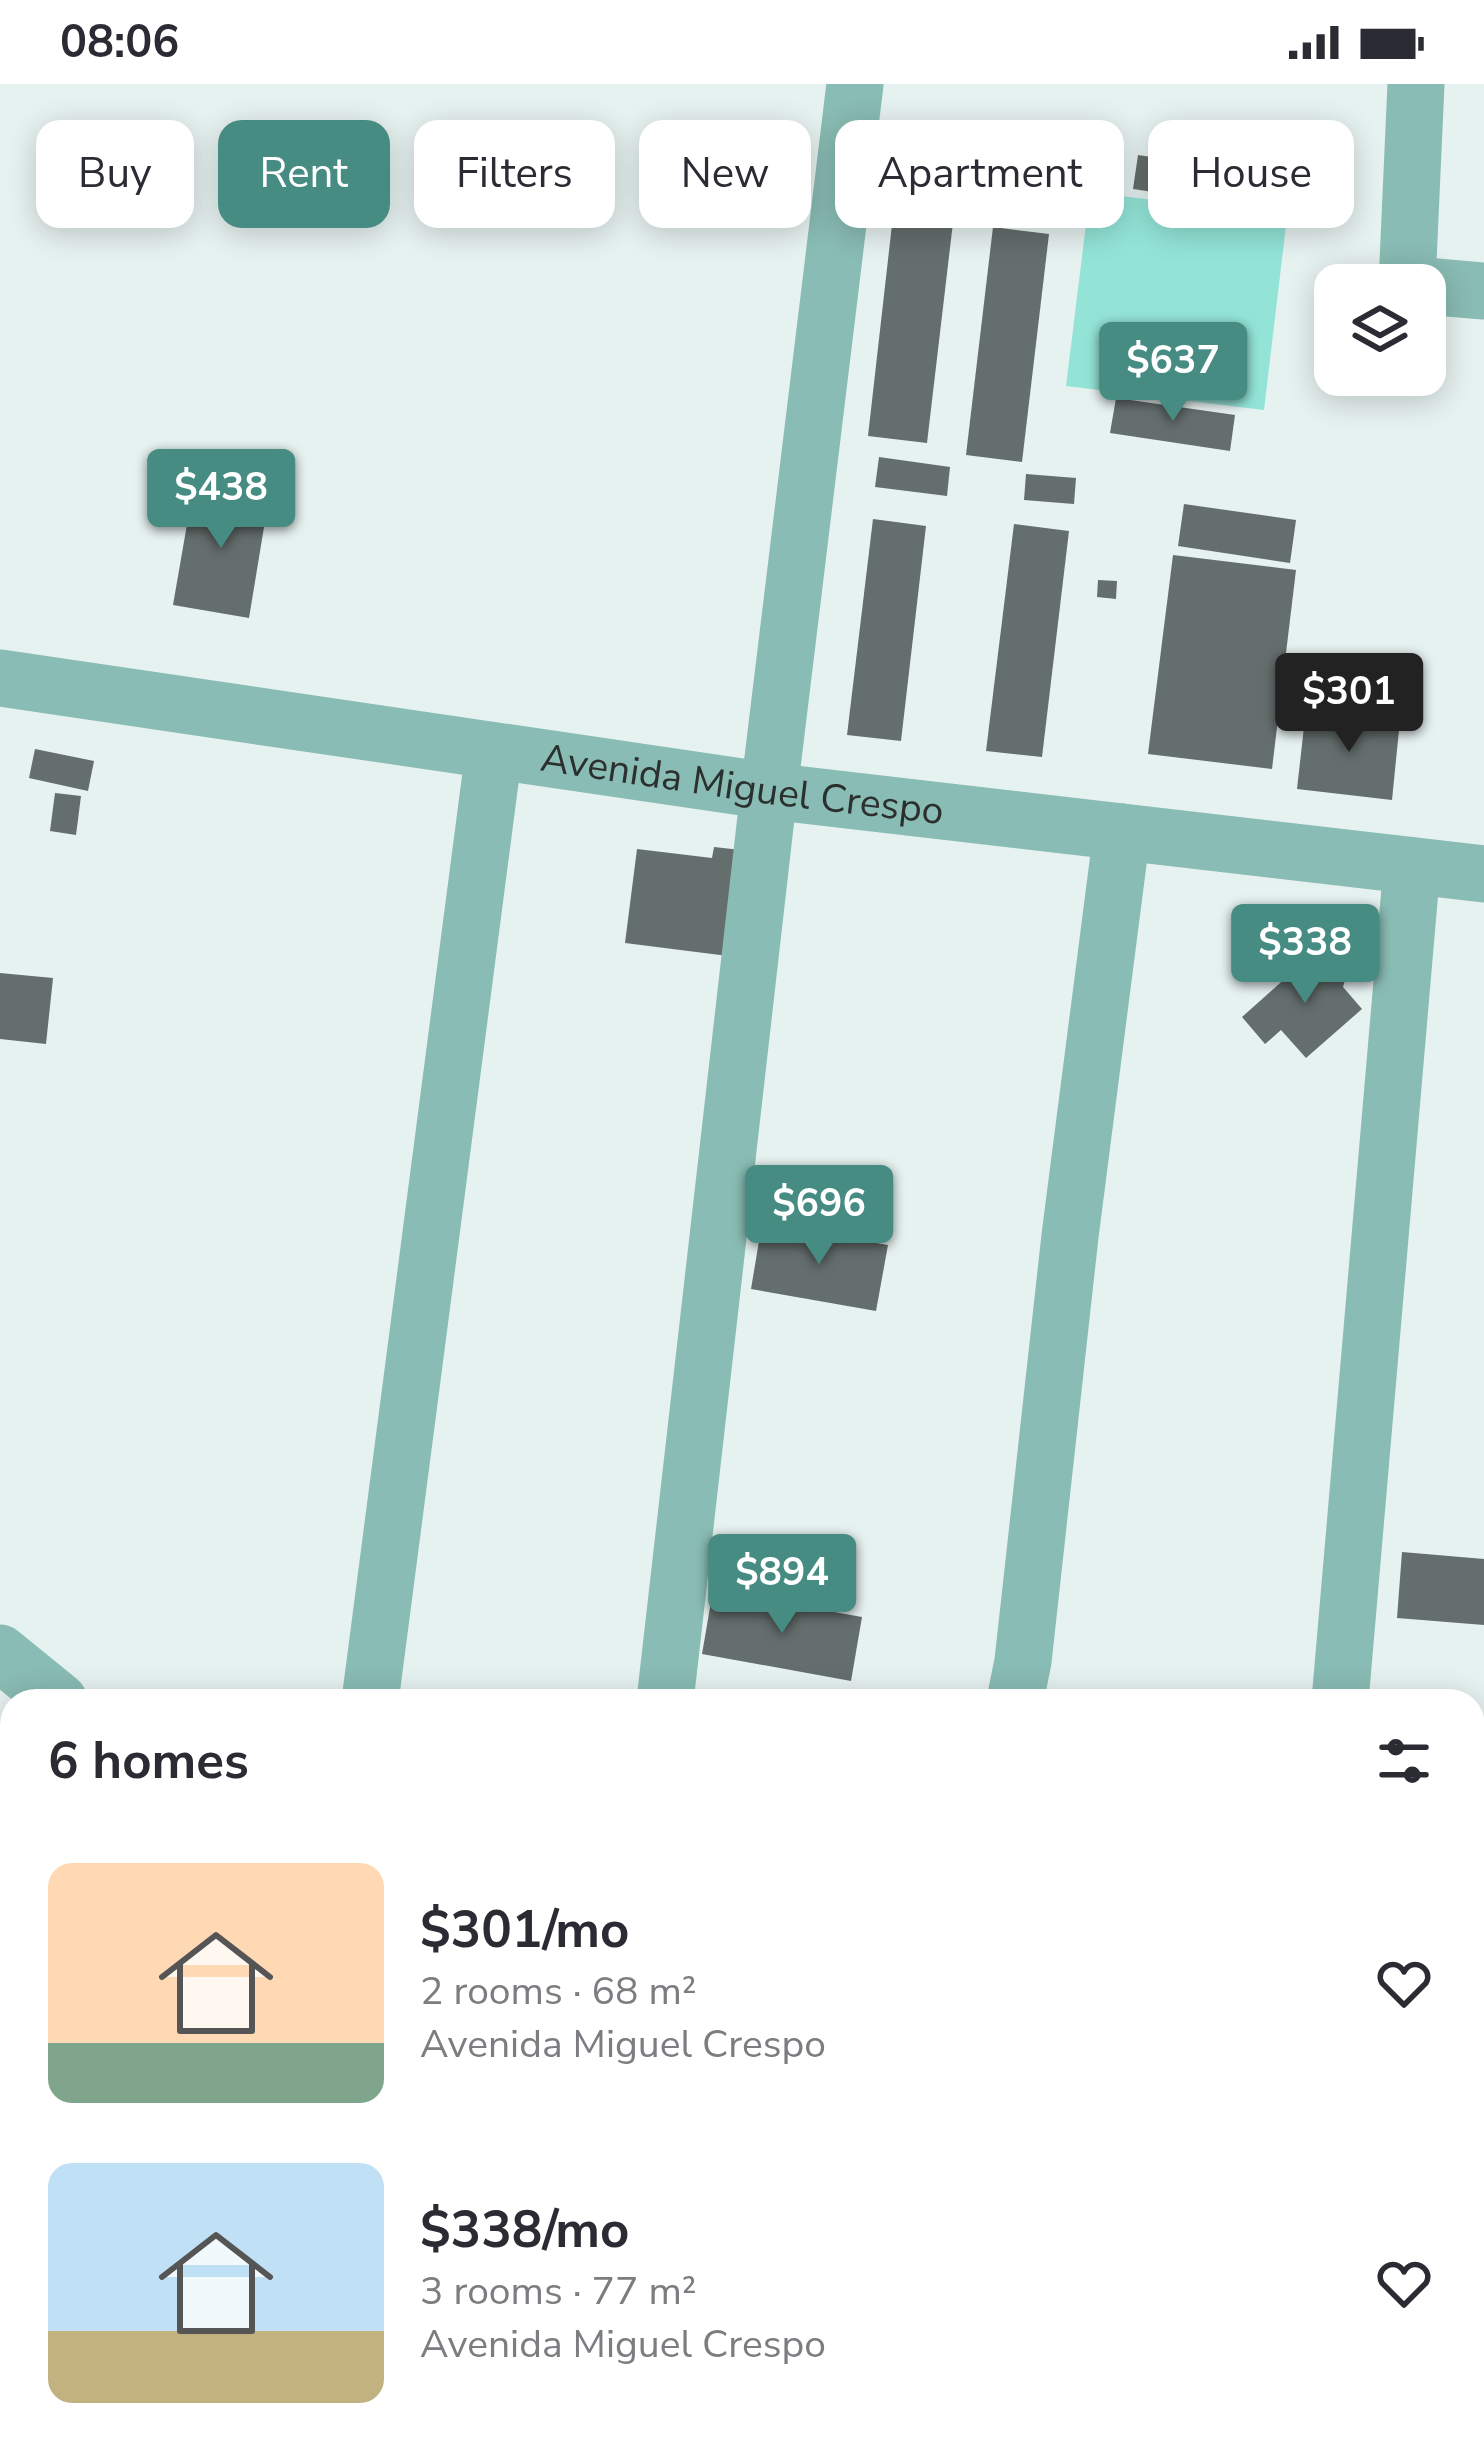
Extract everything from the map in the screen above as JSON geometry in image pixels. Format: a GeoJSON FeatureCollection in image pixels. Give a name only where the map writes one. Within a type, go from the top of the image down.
{"type":"FeatureCollection","features":[{"type":"Feature","properties":{"kind":"street"},"geometry":{"type":"LineString","coordinates":[[666,1689],[855,84]]}},
{"type":"Feature","properties":{"kind":"street"},"geometry":{"type":"LineString","coordinates":[[1408,264],[1416,84]]}},
{"type":"Feature","properties":{"kind":"street"},"geometry":{"type":"LineString","coordinates":[[1446,287],[1484,291]]}},
{"type":"Feature","properties":{"kind":"street","name":"Avenida Miguel Crespo"},"geometry":{"type":"LineString","coordinates":[[0,678],[769,791],[1484,874]]}},
{"type":"Feature","properties":{"kind":"street"},"geometry":{"type":"LineString","coordinates":[[372,1689],[494,751]]}},
{"type":"Feature","properties":{"kind":"street"},"geometry":{"type":"LineString","coordinates":[[1018,1689],[1122,832]]}},
{"type":"Feature","properties":{"kind":"street"},"geometry":{"type":"LineString","coordinates":[[1341,1689],[1412,866]]}},
{"type":"Feature","properties":{"kind":"street"},"geometry":{"type":"LineString","coordinates":[[0,1653],[44,1689]]}},
{"type":"Feature","properties":{"kind":"green space"},"geometry":{"type":"Polygon","coordinates":[[[1124,196],[1148,199],[1148,228],[1286,228],[1264,410],[1066,386],[1086,228],[1124,228],[1124,196]]]}},
{"type":"Feature","properties":{"kind":"building"},"geometry":{"type":"Polygon","coordinates":[[[1138,155],[1148,157],[1148,191],[1133,189],[1138,155]]]}},
{"type":"Feature","properties":{"kind":"building"},"geometry":{"type":"Polygon","coordinates":[[[892,228],[952,228],[927,443],[868,436],[892,228]]]}},
{"type":"Feature","properties":{"kind":"building"},"geometry":{"type":"Polygon","coordinates":[[[993,228],[1049,234],[1022,462],[966,455],[993,228]]]}},
{"type":"Feature","properties":{"kind":"building"},"geometry":{"type":"Polygon","coordinates":[[[1116,398],[1235,415],[1230,451],[1110,433],[1116,398]]]}},
{"type":"Feature","properties":{"kind":"building"},"geometry":{"type":"Polygon","coordinates":[[[879,457],[950,467],[947,496],[875,487],[879,457]]]}},
{"type":"Feature","properties":{"kind":"building"},"geometry":{"type":"Polygon","coordinates":[[[1026,474],[1076,478],[1074,504],[1024,500],[1026,474]]]}},
{"type":"Feature","properties":{"kind":"building"},"geometry":{"type":"Polygon","coordinates":[[[218,482],[249,487],[247,500],[268,503],[249,618],[173,605],[194,484],[217,488],[218,482]]]}},
{"type":"Feature","properties":{"kind":"building"},"geometry":{"type":"Polygon","coordinates":[[[1184,504],[1296,520],[1290,563],[1178,546],[1184,504]]]}},
{"type":"Feature","properties":{"kind":"building"},"geometry":{"type":"Polygon","coordinates":[[[873,519],[926,526],[901,741],[847,735],[873,519]]]}},
{"type":"Feature","properties":{"kind":"building"},"geometry":{"type":"Polygon","coordinates":[[[1014,524],[1069,531],[1042,757],[986,751],[1014,524]]]}},
{"type":"Feature","properties":{"kind":"building"},"geometry":{"type":"Polygon","coordinates":[[[1173,555],[1296,570],[1272,769],[1148,754],[1173,555]]]}},
{"type":"Feature","properties":{"kind":"building"},"geometry":{"type":"Polygon","coordinates":[[[1098,580],[1117,581],[1116,599],[1097,597],[1098,580]]]}},
{"type":"Feature","properties":{"kind":"building"},"geometry":{"type":"Polygon","coordinates":[[[1306,709],[1400,720],[1392,800],[1297,789],[1306,709]]]}},
{"type":"Feature","properties":{"kind":"building"},"geometry":{"type":"Polygon","coordinates":[[[35,749],[94,761],[88,791],[29,778],[35,749]]]}},
{"type":"Feature","properties":{"kind":"building"},"geometry":{"type":"Polygon","coordinates":[[[55,793],[81,796],[76,835],[50,831],[55,793]]]}},
{"type":"Feature","properties":{"kind":"building"},"geometry":{"type":"Polygon","coordinates":[[[714,847],[750,851],[736,957],[625,943],[637,849],[712,858],[714,847]]]}},
{"type":"Feature","properties":{"kind":"building"},"geometry":{"type":"Polygon","coordinates":[[[1316,951],[1332,969],[1350,964],[1343,987],[1362,1009],[1306,1058],[1281,1030],[1265,1044],[1242,1017],[1316,951]]]}},
{"type":"Feature","properties":{"kind":"building"},"geometry":{"type":"Polygon","coordinates":[[[0,973],[53,978],[46,1044],[0,1039],[0,973]]]}},
{"type":"Feature","properties":{"kind":"building"},"geometry":{"type":"Polygon","coordinates":[[[762,1223],[888,1245],[876,1311],[751,1289],[762,1223]]]}},
{"type":"Feature","properties":{"kind":"building"},"geometry":{"type":"Polygon","coordinates":[[[1402,1552],[1484,1559],[1484,1625],[1397,1618],[1402,1552]]]}},
{"type":"Feature","properties":{"kind":"building"},"geometry":{"type":"Polygon","coordinates":[[[713,1590],[862,1617],[851,1681],[702,1654],[713,1590]]]}}]}
